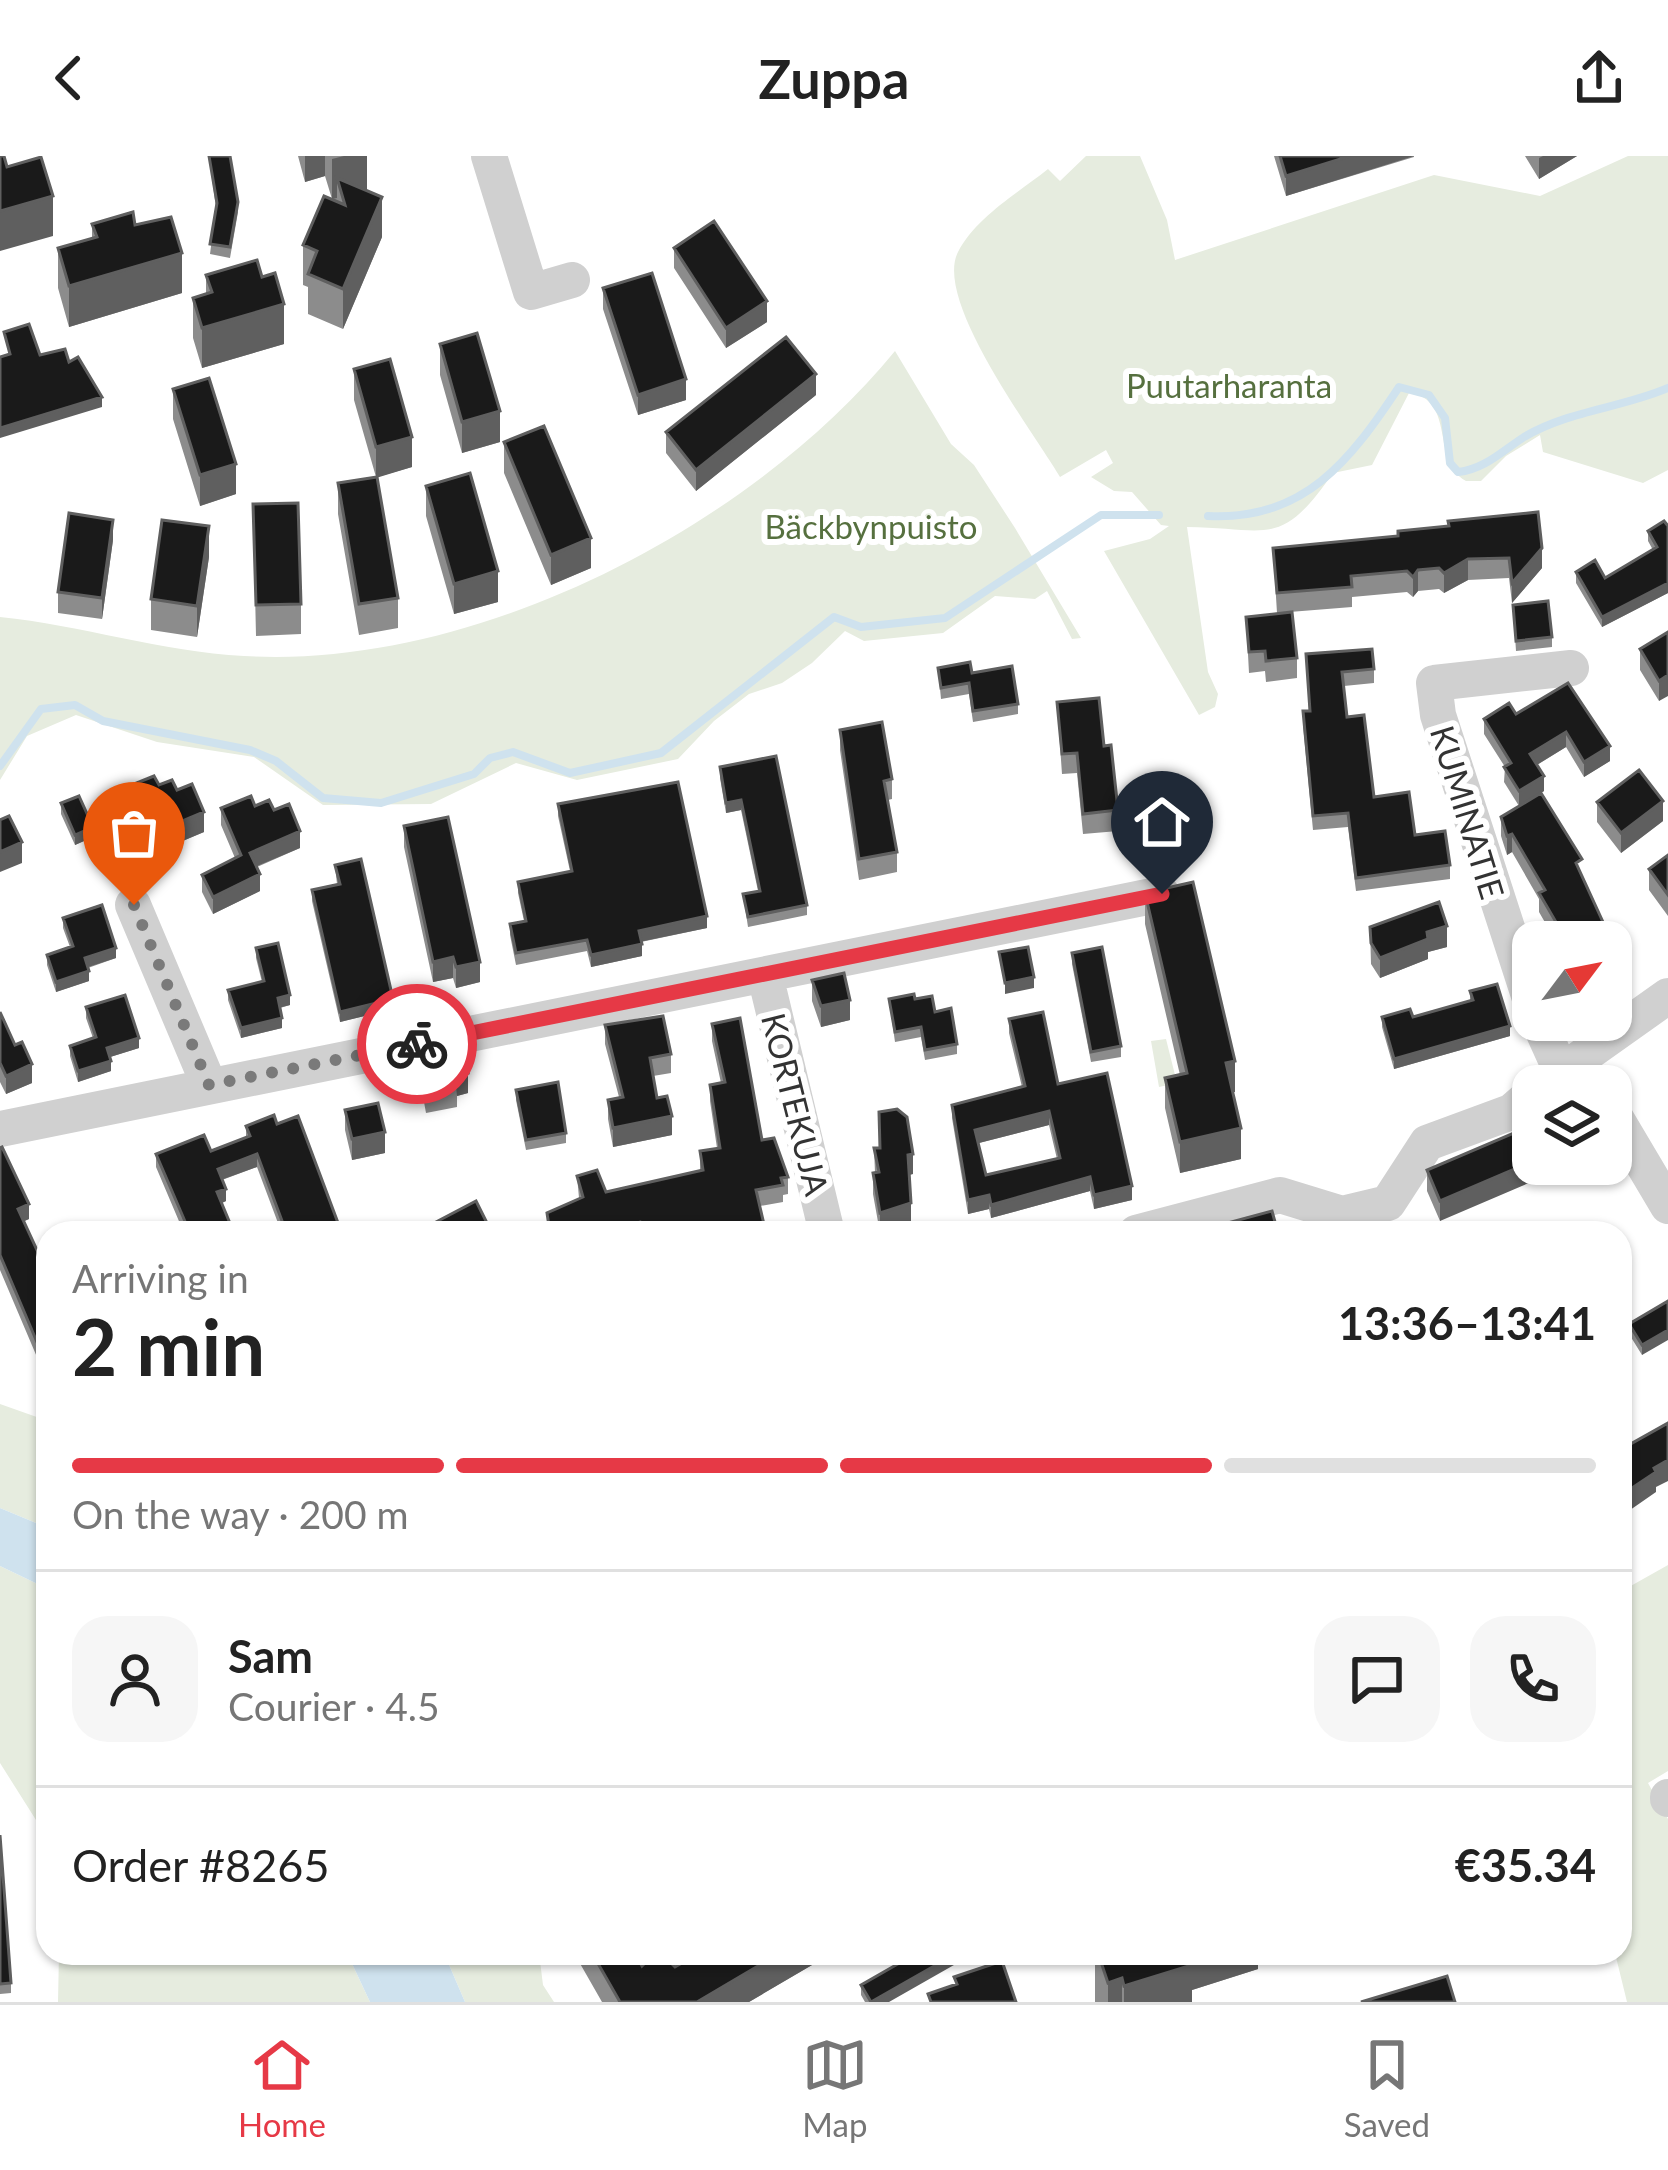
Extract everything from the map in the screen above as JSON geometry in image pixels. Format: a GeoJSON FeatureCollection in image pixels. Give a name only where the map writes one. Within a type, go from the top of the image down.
{"type":"FeatureCollection","features":[{"type":"Feature","properties":{"kind":"street"},"geometry":{"type":"LineString","coordinates":[[489,156],[531,292],[572,280]]}},
{"type":"Feature","properties":{"kind":"street","name":"KUMINATIE"},"geometry":{"type":"LineString","coordinates":[[1512,948],[1438,715],[1434,683],[1570,668]]}},
{"type":"Feature","properties":{"kind":"street"},"geometry":{"type":"LineString","coordinates":[[0,1129],[1162,894]]}},
{"type":"Feature","properties":{"kind":"street"},"geometry":{"type":"LineString","coordinates":[[134,905],[209,1085]]}},
{"type":"Feature","properties":{"kind":"street","name":"KORTEKUJA"},"geometry":{"type":"LineString","coordinates":[[765,975],[824,1221]]}},
{"type":"Feature","properties":{"kind":"street"},"geometry":{"type":"LineString","coordinates":[[1579,1065],[1656,992]]}},
{"type":"Feature","properties":{"kind":"street"},"geometry":{"type":"LineString","coordinates":[[1182,1221],[1280,1195],[1342,1214],[1388,1203],[1427,1143],[1512,1111]]}},
{"type":"Feature","properties":{"kind":"street"},"geometry":{"type":"LineString","coordinates":[[1632,1145],[1668,1206]]}},
{"type":"Feature","properties":{"kind":"green space","name":"Puutarharanta"},"geometry":{"type":"Polygon","coordinates":[[[1086,156],[1140,156],[1167,220],[1175,260],[1434,175],[1540,196],[1628,156],[1668,156],[1668,470],[1643,483],[1543,452],[1540,435],[1506,456],[1481,481],[1466,481],[1449,460],[1433,406],[1409,393],[1372,465],[1333,473],[1300,514],[1285,524],[1256,530],[1187,527],[1208,672],[1218,694],[1215,707],[1199,715],[1104,551],[1150,539],[1169,526],[1161,525],[1132,492],[1114,491],[1091,477],[1113,463],[1106,450],[1060,477],[972,333],[954,274],[958,252],[986,217],[1048,169],[1060,181],[1086,156]]]}},
{"type":"Feature","properties":{"kind":"green space","name":"Bäckbynpuisto"},"geometry":{"type":"Polygon","coordinates":[[[895,351],[951,444],[974,465],[1015,528],[1081,638],[1072,639],[1047,591],[1035,599],[995,596],[943,633],[864,641],[845,631],[812,663],[782,683],[749,694],[714,721],[678,759],[577,780],[516,763],[431,804],[323,805],[254,757],[157,742],[76,715],[27,736],[0,780],[0,617],[244,656],[332,654],[423,639],[514,612],[602,575],[687,529],[765,475],[835,415],[895,351]]]}},
{"type":"Feature","properties":{"kind":"green space"},"geometry":{"type":"Polygon","coordinates":[[[1166,1039],[1177,1083],[1159,1087],[1151,1041],[1166,1039]]]}},
{"type":"Feature","properties":{"kind":"green space"},"geometry":{"type":"Polygon","coordinates":[[[0,1404],[36,1417],[36,1523],[0,1508],[0,1404]]]}},
{"type":"Feature","properties":{"kind":"green space"},"geometry":{"type":"Polygon","coordinates":[[[1668,1565],[1668,1771],[1648,1783],[1668,1819],[1668,2002],[1627,2002],[1618,1965],[1632,1965],[1632,1585],[1668,1565]]]}},
{"type":"Feature","properties":{"kind":"green space"},"geometry":{"type":"Polygon","coordinates":[[[0,1566],[36,1583],[36,1820],[0,1763],[0,1566]]]}},
{"type":"Feature","properties":{"kind":"green space"},"geometry":{"type":"Polygon","coordinates":[[[59,1965],[353,1965],[370,2002],[58,2002],[59,1965]]]}},
{"type":"Feature","properties":{"kind":"green space"},"geometry":{"type":"Polygon","coordinates":[[[449,1965],[540,1965],[543,1985],[554,2002],[465,2002],[449,1965]]]}},
{"type":"Feature","properties":{"kind":"water"},"geometry":{"type":"Polygon","coordinates":[[[0,1508],[36,1523],[36,1583],[0,1566],[0,1508]]]}},
{"type":"Feature","properties":{"kind":"water"},"geometry":{"type":"Polygon","coordinates":[[[353,1965],[449,1965],[465,2002],[370,2002],[353,1965]]]}},
{"type":"Feature","properties":{"kind":"building"},"geometry":{"type":"Polygon","coordinates":[[[0,156],[7,167],[41,157],[53,196],[0,211],[0,156]]]}},
{"type":"Feature","properties":{"kind":"building"},"geometry":{"type":"Polygon","coordinates":[[[209,156],[230,156],[238,202],[230,247],[210,244],[217,203],[209,156]]]}},
{"type":"Feature","properties":{"kind":"building"},"geometry":{"type":"Polygon","coordinates":[[[1280,156],[1350,156],[1286,176],[1280,156]]]}},
{"type":"Feature","properties":{"kind":"building"},"geometry":{"type":"Polygon","coordinates":[[[337,178],[382,197],[343,289],[308,274],[317,251],[303,245],[324,196],[345,205],[337,178]]]}},
{"type":"Feature","properties":{"kind":"building"},"geometry":{"type":"Polygon","coordinates":[[[133,212],[135,225],[171,217],[182,253],[69,286],[58,248],[97,237],[92,224],[133,212]]]}},
{"type":"Feature","properties":{"kind":"building"},"geometry":{"type":"Polygon","coordinates":[[[714,221],[767,301],[726,328],[674,248],[714,221]]]}},
{"type":"Feature","properties":{"kind":"building"},"geometry":{"type":"Polygon","coordinates":[[[257,260],[262,277],[275,273],[284,304],[202,328],[193,298],[212,292],[206,275],[257,260]]]}},
{"type":"Feature","properties":{"kind":"building"},"geometry":{"type":"Polygon","coordinates":[[[652,273],[686,379],[638,395],[603,288],[652,273]]]}},
{"type":"Feature","properties":{"kind":"building"},"geometry":{"type":"Polygon","coordinates":[[[29,324],[40,355],[65,349],[69,362],[78,357],[102,397],[0,428],[0,357],[10,354],[4,332],[29,324]]]}},
{"type":"Feature","properties":{"kind":"building"},"geometry":{"type":"Polygon","coordinates":[[[477,333],[500,411],[462,422],[440,344],[477,333]]]}},
{"type":"Feature","properties":{"kind":"building"},"geometry":{"type":"Polygon","coordinates":[[[786,337],[816,374],[696,470],[666,432],[786,337]]]}},
{"type":"Feature","properties":{"kind":"building"},"geometry":{"type":"Polygon","coordinates":[[[390,359],[412,437],[376,447],[354,369],[390,359]]]}},
{"type":"Feature","properties":{"kind":"building"},"geometry":{"type":"Polygon","coordinates":[[[209,378],[236,464],[200,475],[173,389],[209,378]]]}},
{"type":"Feature","properties":{"kind":"building"},"geometry":{"type":"Polygon","coordinates":[[[544,426],[591,538],[551,555],[504,442],[544,426]]]}},
{"type":"Feature","properties":{"kind":"building"},"geometry":{"type":"Polygon","coordinates":[[[470,473],[498,571],[454,584],[426,486],[470,473]]]}},
{"type":"Feature","properties":{"kind":"building"},"geometry":{"type":"Polygon","coordinates":[[[377,477],[398,598],[359,604],[338,483],[377,477]]]}},
{"type":"Feature","properties":{"kind":"building"},"geometry":{"type":"Polygon","coordinates":[[[298,503],[301,604],[256,605],[253,504],[298,503]]]}},
{"type":"Feature","properties":{"kind":"building"},"geometry":{"type":"Polygon","coordinates":[[[1538,512],[1542,548],[1512,583],[1509,558],[1468,559],[1444,573],[1439,568],[1418,570],[1413,577],[1407,571],[1351,576],[1352,587],[1277,593],[1273,548],[1398,536],[1398,531],[1449,526],[1448,521],[1538,512]]]}},
{"type":"Feature","properties":{"kind":"building"},"geometry":{"type":"Polygon","coordinates":[[[69,513],[113,520],[102,598],[58,592],[69,513]]]}},
{"type":"Feature","properties":{"kind":"building"},"geometry":{"type":"Polygon","coordinates":[[[162,520],[209,526],[197,606],[151,599],[162,520]]]}},
{"type":"Feature","properties":{"kind":"building"},"geometry":{"type":"Polygon","coordinates":[[[1664,521],[1668,526],[1668,583],[1602,617],[1576,572],[1595,560],[1605,578],[1657,547],[1648,531],[1664,521]]]}},
{"type":"Feature","properties":{"kind":"building"},"geometry":{"type":"Polygon","coordinates":[[[1548,601],[1552,637],[1516,641],[1513,605],[1548,601]]]}},
{"type":"Feature","properties":{"kind":"building"},"geometry":{"type":"Polygon","coordinates":[[[1292,612],[1297,658],[1266,661],[1265,651],[1249,652],[1246,617],[1292,612]]]}},
{"type":"Feature","properties":{"kind":"building"},"geometry":{"type":"Polygon","coordinates":[[[1668,632],[1668,675],[1659,681],[1640,649],[1668,632]]]}},
{"type":"Feature","properties":{"kind":"building"},"geometry":{"type":"Polygon","coordinates":[[[1372,649],[1374,669],[1342,672],[1347,717],[1364,715],[1374,797],[1409,792],[1415,835],[1445,831],[1450,865],[1356,878],[1348,813],[1313,816],[1303,711],[1310,711],[1306,654],[1372,649]]]}},
{"type":"Feature","properties":{"kind":"building"},"geometry":{"type":"Polygon","coordinates":[[[970,662],[972,673],[1012,666],[1018,704],[973,711],[969,683],[941,688],[938,668],[970,662]]]}},
{"type":"Feature","properties":{"kind":"building"},"geometry":{"type":"Polygon","coordinates":[[[1568,683],[1610,746],[1584,762],[1566,732],[1530,754],[1544,776],[1519,791],[1504,767],[1511,763],[1484,719],[1509,703],[1516,714],[1568,683]]]}},
{"type":"Feature","properties":{"kind":"building"},"geometry":{"type":"Polygon","coordinates":[[[1099,698],[1104,746],[1111,745],[1118,810],[1083,814],[1077,753],[1062,754],[1057,702],[1099,698]]]}},
{"type":"Feature","properties":{"kind":"building"},"geometry":{"type":"Polygon","coordinates":[[[882,722],[892,779],[884,781],[897,852],[859,859],[840,730],[882,722]]]}},
{"type":"Feature","properties":{"kind":"building"},"geometry":{"type":"Polygon","coordinates":[[[776,756],[807,905],[748,917],[743,894],[760,891],[741,800],[726,803],[720,767],[776,756]]]}},
{"type":"Feature","properties":{"kind":"building"},"geometry":{"type":"Polygon","coordinates":[[[1639,770],[1663,801],[1621,833],[1597,802],[1639,770]]]}},
{"type":"Feature","properties":{"kind":"building"},"geometry":{"type":"Polygon","coordinates":[[[154,776],[159,785],[172,780],[177,790],[192,784],[204,812],[173,825],[167,809],[136,816],[124,788],[154,776]]]}},
{"type":"Feature","properties":{"kind":"building"},"geometry":{"type":"Polygon","coordinates":[[[678,782],[707,916],[639,931],[642,944],[591,955],[587,940],[516,953],[510,924],[526,921],[518,882],[572,871],[558,804],[678,782]]]}},
{"type":"Feature","properties":{"kind":"building"},"geometry":{"type":"Polygon","coordinates":[[[1541,793],[1582,859],[1576,863],[1603,921],[1555,921],[1539,893],[1545,890],[1512,834],[1507,836],[1501,817],[1541,793]]]}},
{"type":"Feature","properties":{"kind":"building"},"geometry":{"type":"Polygon","coordinates":[[[79,796],[93,827],[75,835],[61,803],[79,796]]]}},
{"type":"Feature","properties":{"kind":"building"},"geometry":{"type":"Polygon","coordinates":[[[251,796],[255,806],[269,800],[274,810],[289,804],[300,831],[250,853],[260,874],[213,897],[202,875],[241,855],[221,808],[251,796]]]}},
{"type":"Feature","properties":{"kind":"building"},"geometry":{"type":"Polygon","coordinates":[[[9,816],[22,842],[0,852],[0,820],[9,816]]]}},
{"type":"Feature","properties":{"kind":"building"},"geometry":{"type":"Polygon","coordinates":[[[448,817],[480,962],[456,967],[453,957],[433,962],[404,826],[448,817]]]}},
{"type":"Feature","properties":{"kind":"building"},"geometry":{"type":"Polygon","coordinates":[[[1668,855],[1668,895],[1649,869],[1668,855]]]}},
{"type":"Feature","properties":{"kind":"building"},"geometry":{"type":"Polygon","coordinates":[[[361,859],[393,999],[340,1012],[312,890],[340,884],[335,865],[361,859]]]}},
{"type":"Feature","properties":{"kind":"building"},"geometry":{"type":"Polygon","coordinates":[[[1193,882],[1235,1061],[1226,1063],[1241,1128],[1180,1142],[1165,1078],[1187,1073],[1145,893],[1193,882]]]}},
{"type":"Feature","properties":{"kind":"building"},"geometry":{"type":"Polygon","coordinates":[[[1439,902],[1447,926],[1380,958],[1371,943],[1370,927],[1439,902]]]}},
{"type":"Feature","properties":{"kind":"building"},"geometry":{"type":"Polygon","coordinates":[[[102,905],[116,948],[85,958],[89,971],[56,982],[47,955],[73,946],[63,918],[102,905]]]}},
{"type":"Feature","properties":{"kind":"building"},"geometry":{"type":"Polygon","coordinates":[[[278,943],[290,995],[278,998],[282,1018],[241,1028],[228,990],[264,981],[256,948],[278,943]]]}},
{"type":"Feature","properties":{"kind":"building"},"geometry":{"type":"Polygon","coordinates":[[[1028,947],[1034,977],[1005,983],[999,952],[1028,947]]]}},
{"type":"Feature","properties":{"kind":"building"},"geometry":{"type":"Polygon","coordinates":[[[1102,947],[1121,1046],[1091,1052],[1072,953],[1102,947]]]}},
{"type":"Feature","properties":{"kind":"building"},"geometry":{"type":"Polygon","coordinates":[[[844,973],[850,1000],[821,1006],[812,980],[844,973]]]}},
{"type":"Feature","properties":{"kind":"building"},"geometry":{"type":"Polygon","coordinates":[[[1497,984],[1510,1026],[1394,1059],[1382,1017],[1410,1009],[1413,1017],[1473,1000],[1470,991],[1497,984]]]}},
{"type":"Feature","properties":{"kind":"building"},"geometry":{"type":"Polygon","coordinates":[[[914,994],[915,999],[932,996],[935,1012],[951,1008],[957,1044],[925,1050],[921,1027],[895,1032],[889,999],[914,994]]]}},
{"type":"Feature","properties":{"kind":"building"},"geometry":{"type":"Polygon","coordinates":[[[125,995],[139,1038],[107,1048],[111,1061],[78,1071],[70,1046],[96,1037],[86,1007],[125,995]]]}},
{"type":"Feature","properties":{"kind":"building"},"geometry":{"type":"Polygon","coordinates":[[[0,1012],[15,1045],[22,1042],[32,1064],[6,1076],[0,1063],[0,1012]]]}},
{"type":"Feature","properties":{"kind":"building"},"geometry":{"type":"Polygon","coordinates":[[[1043,1012],[1058,1084],[1107,1073],[1132,1186],[1094,1195],[1090,1177],[991,1205],[989,1195],[968,1200],[952,1105],[1025,1086],[1009,1019],[1043,1012]],[[1049,1111],[975,1130],[986,1175],[1060,1158],[1049,1111]]]}},
{"type":"Feature","properties":{"kind":"building"},"geometry":{"type":"Polygon","coordinates":[[[663,1016],[671,1054],[650,1058],[657,1098],[667,1096],[672,1116],[613,1128],[608,1100],[623,1097],[605,1025],[663,1016]]]}},
{"type":"Feature","properties":{"kind":"building"},"geometry":{"type":"Polygon","coordinates":[[[740,1018],[762,1140],[774,1138],[788,1177],[781,1178],[783,1185],[756,1190],[763,1221],[548,1221],[547,1213],[583,1197],[577,1176],[597,1170],[606,1192],[703,1170],[700,1151],[720,1148],[710,1085],[725,1082],[712,1024],[740,1018]]]}},
{"type":"Feature","properties":{"kind":"building"},"geometry":{"type":"Polygon","coordinates":[[[464,1049],[468,1073],[455,1076],[457,1087],[426,1093],[422,1071],[433,1069],[431,1055],[464,1049]]]}},
{"type":"Feature","properties":{"kind":"building"},"geometry":{"type":"Polygon","coordinates":[[[558,1082],[566,1133],[526,1140],[516,1090],[558,1082]]]}},
{"type":"Feature","properties":{"kind":"building"},"geometry":{"type":"Polygon","coordinates":[[[378,1103],[385,1132],[352,1139],[345,1110],[378,1103]]]}},
{"type":"Feature","properties":{"kind":"building"},"geometry":{"type":"Polygon","coordinates":[[[897,1109],[907,1117],[913,1154],[908,1155],[911,1203],[880,1213],[873,1173],[879,1172],[874,1148],[880,1148],[879,1112],[897,1109]]]}},
{"type":"Feature","properties":{"kind":"building"},"geometry":{"type":"Polygon","coordinates":[[[274,1115],[277,1124],[298,1116],[337,1221],[282,1221],[257,1154],[218,1169],[226,1189],[217,1192],[229,1221],[185,1221],[156,1154],[204,1135],[211,1151],[250,1136],[246,1126],[274,1115]]]}},
{"type":"Feature","properties":{"kind":"building"},"geometry":{"type":"Polygon","coordinates":[[[1512,1134],[1512,1170],[1440,1201],[1427,1170],[1512,1134]]]}},
{"type":"Feature","properties":{"kind":"building"},"geometry":{"type":"Polygon","coordinates":[[[0,1148],[29,1204],[18,1209],[36,1248],[36,1340],[0,1255],[0,1148]]]}},
{"type":"Feature","properties":{"kind":"building"},"geometry":{"type":"Polygon","coordinates":[[[476,1201],[486,1221],[438,1221],[476,1201]]]}},
{"type":"Feature","properties":{"kind":"building"},"geometry":{"type":"Polygon","coordinates":[[[1272,1211],[1275,1221],[1235,1221],[1272,1211]]]}},
{"type":"Feature","properties":{"kind":"building"},"geometry":{"type":"Polygon","coordinates":[[[1668,1301],[1668,1330],[1642,1345],[1632,1322],[1668,1301]]]}},
{"type":"Feature","properties":{"kind":"building"},"geometry":{"type":"Polygon","coordinates":[[[1668,1423],[1668,1460],[1632,1488],[1632,1443],[1668,1423]]]}},
{"type":"Feature","properties":{"kind":"building"},"geometry":{"type":"Polygon","coordinates":[[[0,1835],[11,1983],[0,1984],[0,1835]]]}},
{"type":"Feature","properties":{"kind":"building"},"geometry":{"type":"Polygon","coordinates":[[[599,1965],[760,1965],[697,2002],[620,2002],[599,1965]]]}},
{"type":"Feature","properties":{"kind":"building"},"geometry":{"type":"Polygon","coordinates":[[[896,1965],[936,1965],[871,2002],[861,1985],[896,1965]]]}},
{"type":"Feature","properties":{"kind":"building"},"geometry":{"type":"Polygon","coordinates":[[[1003,1965],[1016,2002],[931,2002],[928,1994],[957,1984],[954,1977],[1003,1965]]]}},
{"type":"Feature","properties":{"kind":"building"},"geometry":{"type":"Polygon","coordinates":[[[1102,1965],[1192,1965],[1124,1986],[1122,1978],[1108,1983],[1102,1965]]]}},
{"type":"Feature","properties":{"kind":"building"},"geometry":{"type":"Polygon","coordinates":[[[1447,1976],[1455,2002],[1361,2002],[1447,1976]]]}},
{"type":"Feature","properties":{"kind":"waterway"},"geometry":{"type":"LineString","coordinates":[[1208,516],[1242,515],[1298,497],[1342,462],[1399,387],[1429,395],[1445,418],[1450,463],[1458,472],[1485,463],[1558,421],[1668,388]]}},
{"type":"Feature","properties":{"kind":"waterway"},"geometry":{"type":"LineString","coordinates":[[0,766],[41,709],[75,705],[103,721],[250,750],[276,761],[323,798],[381,803],[474,774],[490,758],[513,752],[570,773],[661,753],[834,617],[861,627],[945,618],[1101,515],[1159,515]]}},
{"type":"Feature","properties":{"kind":"way so far"},"geometry":{"type":"LineString","coordinates":[[134,905],[209,1085],[417,1044]]}},
{"type":"Feature","properties":{"kind":"route"},"geometry":{"type":"LineString","coordinates":[[417,1044],[1162,894]]}}]}
